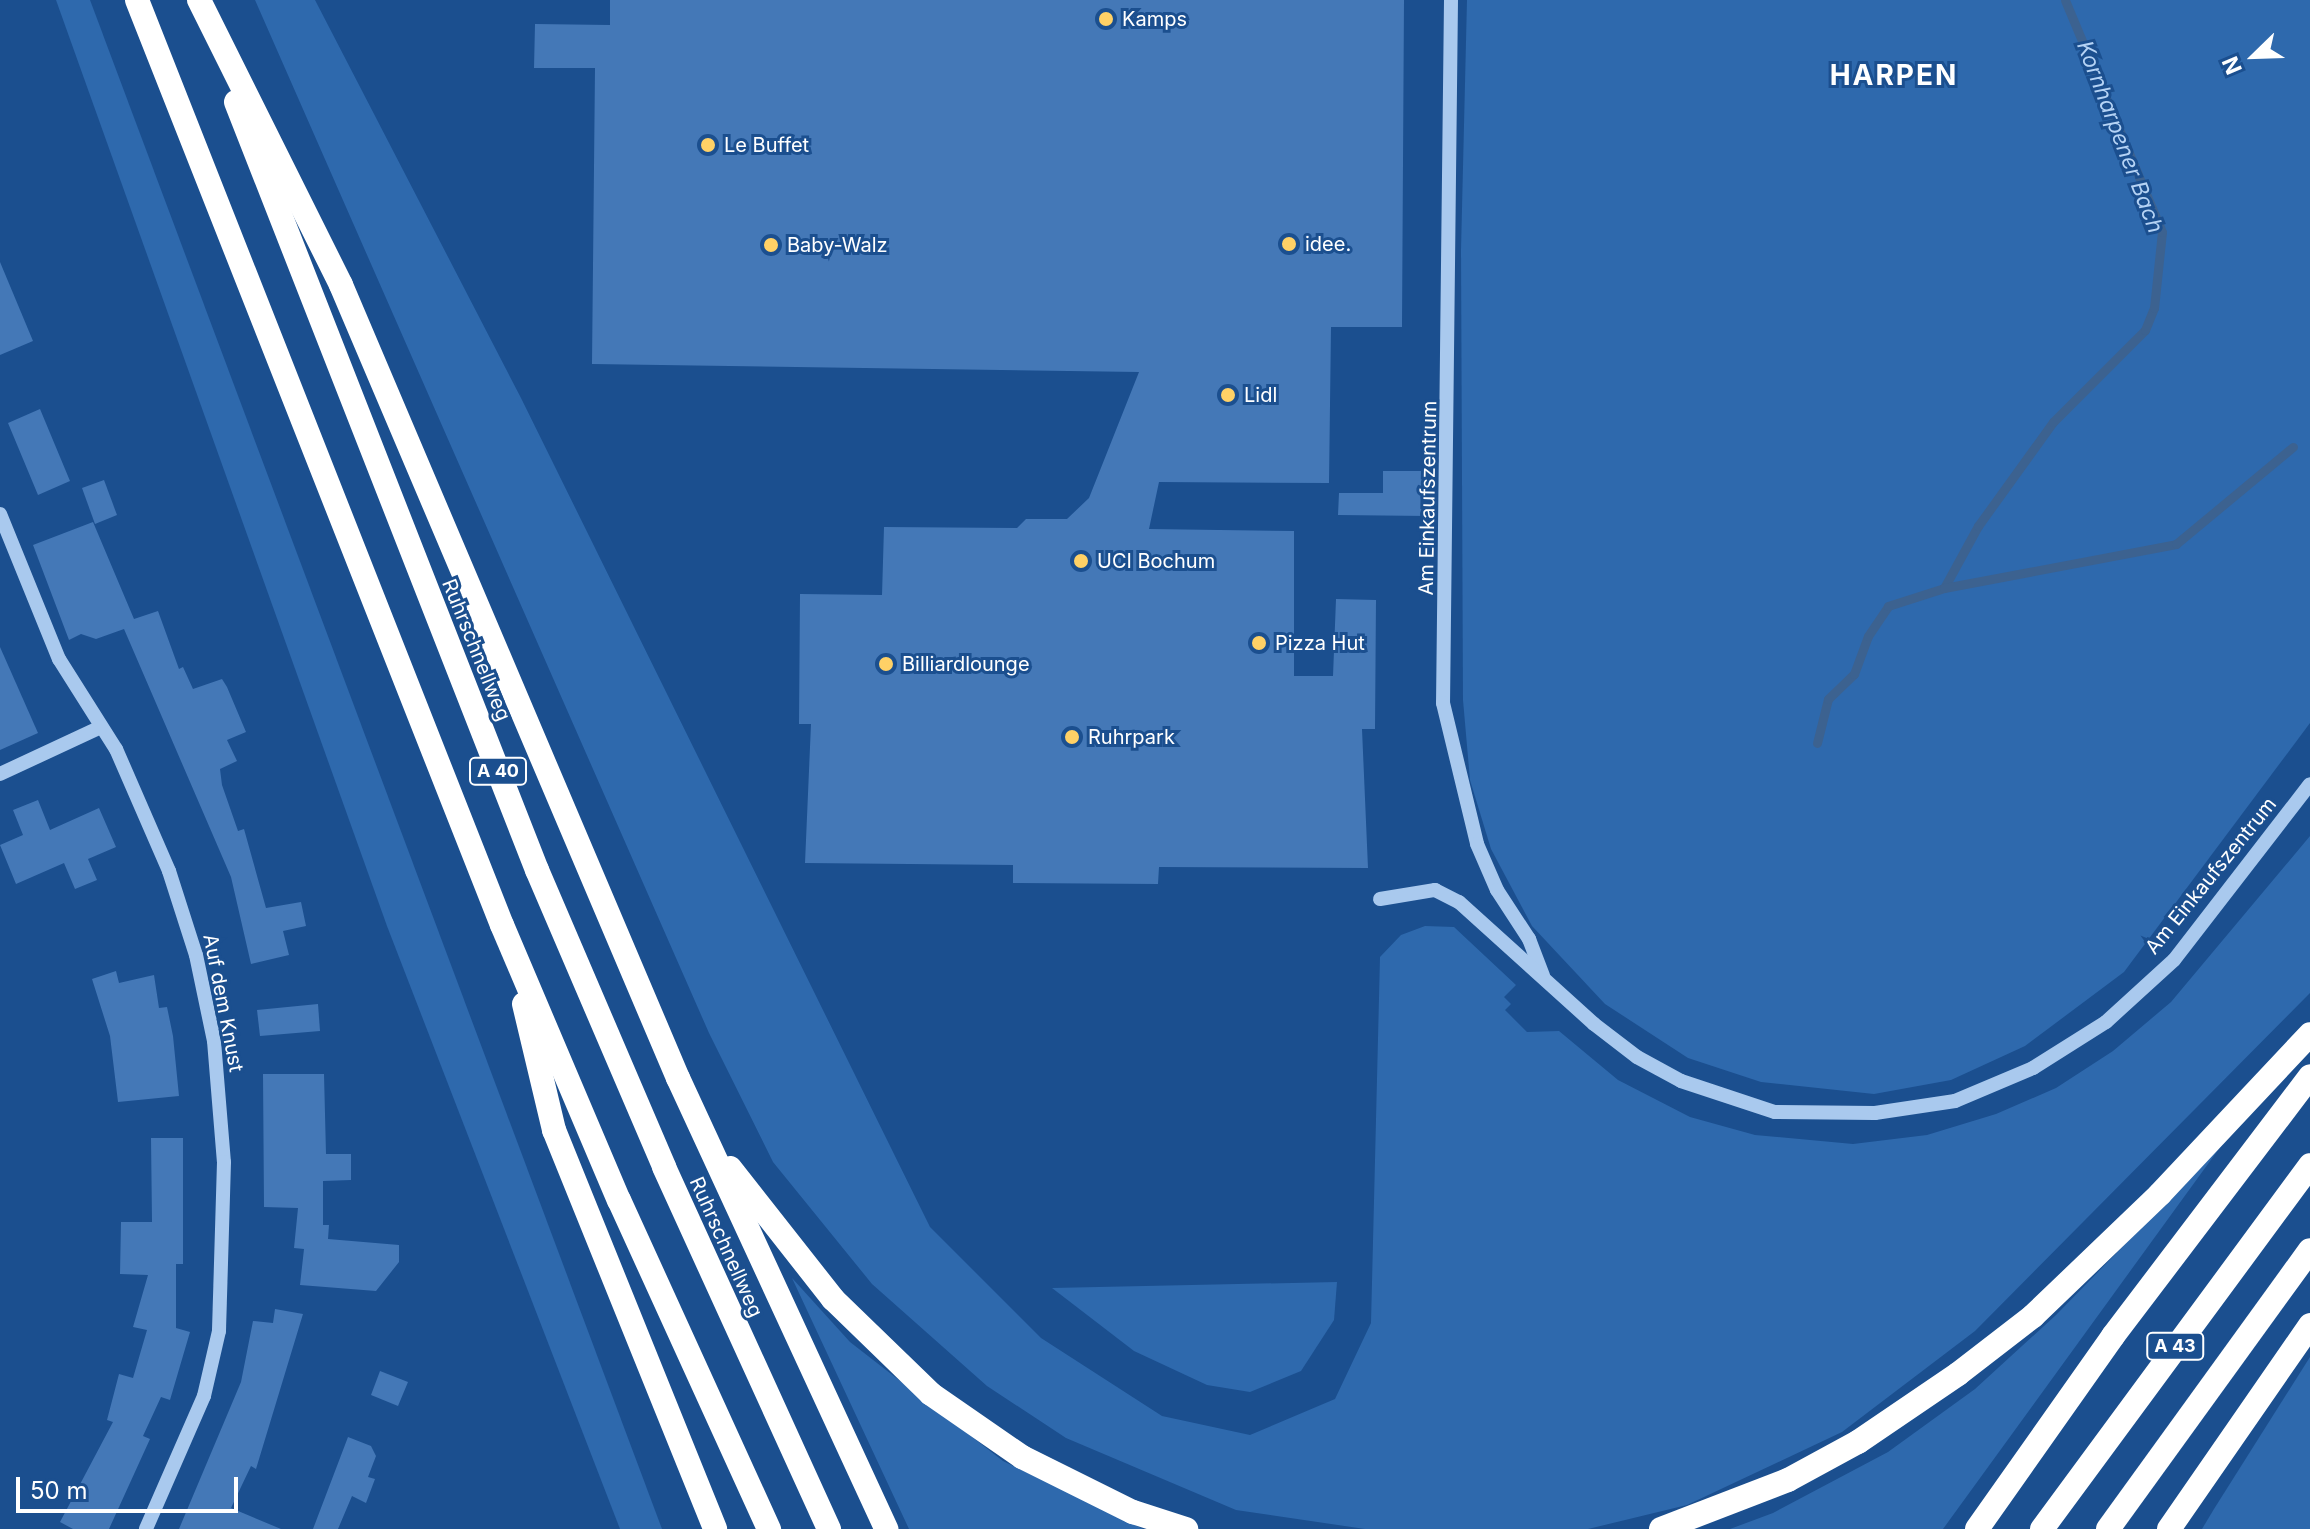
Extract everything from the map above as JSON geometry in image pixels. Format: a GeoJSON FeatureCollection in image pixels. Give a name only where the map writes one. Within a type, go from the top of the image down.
{"type":"FeatureCollection","features":[{"type":"Feature","properties":{"kind":"highway","name":"A 40"},"geometry":{"type":"LineString","coordinates":[[137,0],[502,925],[619,1200],[769,1529]]}},
{"type":"Feature","properties":{"kind":"highway"},"geometry":{"type":"LineString","coordinates":[[198,0],[341,285],[678,1078],[886,1529]]}},
{"type":"Feature","properties":{"kind":"highway","name":"Ruhrschnellweg"},"geometry":{"type":"LineString","coordinates":[[198,0],[549,897],[722,1297],[829,1529]]}},
{"type":"Feature","properties":{"kind":"highway"},"geometry":{"type":"LineString","coordinates":[[502,925],[554,1130],[715,1529]]}},
{"type":"Feature","properties":{"kind":"highway"},"geometry":{"type":"LineString","coordinates":[[1661,1529],[1800,1474],[1880,1428],[1958,1374],[2033,1316],[2160,1194],[2310,1034]]}},
{"type":"Feature","properties":{"kind":"highway"},"geometry":{"type":"LineString","coordinates":[[1977,1529],[2113,1336],[2310,1076]]}},
{"type":"Feature","properties":{"kind":"highway"},"geometry":{"type":"LineString","coordinates":[[678,1078],[725,1161],[792,1251],[833,1299],[931,1394],[1022,1457],[1133,1512],[1186,1529]]}},
{"type":"Feature","properties":{"kind":"highway","name":"A 43"},"geometry":{"type":"LineString","coordinates":[[2042,1529],[2310,1165]]}},
{"type":"Feature","properties":{"kind":"highway","name":"A 43"},"geometry":{"type":"LineString","coordinates":[[2108,1529],[2310,1250]]}},
{"type":"Feature","properties":{"kind":"highway"},"geometry":{"type":"LineString","coordinates":[[2169,1529],[2310,1325]]}},
{"type":"Feature","properties":{"kind":"street","name":"Am Einkaufszentrum"},"geometry":{"type":"LineString","coordinates":[[1451,0],[1443,703],[1477,844],[1497,890],[1529,939],[1543,976]]}},
{"type":"Feature","properties":{"kind":"street","name":"Auf dem Knust"},"geometry":{"type":"LineString","coordinates":[[0,514],[59,659],[116,749],[169,871],[192,941],[222,1101],[219,1331],[204,1396],[146,1529]]}},
{"type":"Feature","properties":{"kind":"street"},"geometry":{"type":"LineString","coordinates":[[0,774],[101,727]]}},
{"type":"Feature","properties":{"kind":"street","name":"Am Einkaufszentrum"},"geometry":{"type":"LineString","coordinates":[[1380,899],[1406,891],[1435,890],[1449,896],[1637,1057],[1681,1081],[1775,1112],[1875,1113],[1955,1101],[2033,1068],[2106,1022],[2174,960],[2310,784]]}},
{"type":"Feature","properties":{"kind":"shaded area"},"geometry":{"type":"Polygon","coordinates":[[[56,0],[90,0],[662,1529],[620,1529],[387,926],[56,0]]]}},
{"type":"Feature","properties":{"kind":"shaded area"},"geometry":{"type":"Polygon","coordinates":[[[255,0],[315,0],[521,398],[930,1227],[1041,1338],[1162,1416],[1250,1435],[1335,1399],[1371,1323],[1380,957],[1401,935],[1425,926],[1454,927],[1516,985],[1504,997],[1511,1004],[1505,1010],[1527,1032],[1559,1031],[1618,1080],[1690,1117],[1755,1135],[1853,1144],[1927,1135],[1996,1114],[2056,1088],[2113,1051],[2171,1002],[2310,836],[2310,993],[1975,1331],[1842,1432],[1687,1505],[1588,1529],[1365,1529],[1236,1510],[1066,1438],[987,1386],[872,1284],[773,1162],[709,1033],[255,0]]]}},
{"type":"Feature","properties":{"kind":"shaded area"},"geometry":{"type":"Polygon","coordinates":[[[1467,0],[2310,0],[2310,723],[2124,972],[2025,1046],[1951,1080],[1874,1094],[1761,1082],[1688,1058],[1605,1004],[1532,926],[1491,849],[1470,780],[1463,700],[1461,250],[1467,0]]]}},
{"type":"Feature","properties":{"kind":"shaded area"},"geometry":{"type":"Polygon","coordinates":[[[2221,1146],[1943,1529],[1730,1529],[1773,1513],[1888,1452],[1975,1389],[2056,1315],[2221,1146]]]}},
{"type":"Feature","properties":{"kind":"shaded area"},"geometry":{"type":"Polygon","coordinates":[[[792,1278],[850,1342],[1003,1461],[1143,1529],[909,1529],[792,1278]]]}},
{"type":"Feature","properties":{"kind":"shaded area"},"geometry":{"type":"Polygon","coordinates":[[[1337,1282],[1334,1320],[1301,1371],[1250,1392],[1207,1385],[1134,1351],[1052,1288],[1337,1282]]]}},
{"type":"Feature","properties":{"kind":"shaded area"},"geometry":{"type":"Polygon","coordinates":[[[2310,1357],[2310,1529],[2202,1529],[2214,1509],[2310,1357]]]}},
{"type":"Feature","properties":{"kind":"building"},"geometry":{"type":"Polygon","coordinates":[[[610,0],[1404,0],[1402,327],[1331,327],[1329,483],[1159,482],[1149,529],[1294,531],[1294,676],[1333,676],[1336,599],[1376,600],[1375,729],[1362,729],[1368,868],[1159,867],[1158,884],[1013,883],[1013,865],[805,863],[811,724],[799,724],[800,594],[882,595],[884,527],[1017,528],[1026,519],[1067,519],[1089,498],[1139,372],[592,364],[595,68],[534,68],[535,24],[610,25],[610,0]]]}},
{"type":"Feature","properties":{"kind":"building"},"geometry":{"type":"Polygon","coordinates":[[[0,262],[33,341],[0,355],[0,262]]]}},
{"type":"Feature","properties":{"kind":"building"},"geometry":{"type":"Polygon","coordinates":[[[40,409],[70,481],[38,495],[8,423],[40,409]]]}},
{"type":"Feature","properties":{"kind":"building"},"geometry":{"type":"Polygon","coordinates":[[[1383,471],[1427,471],[1427,516],[1338,515],[1339,493],[1383,493],[1383,471]]]}},
{"type":"Feature","properties":{"kind":"building"},"geometry":{"type":"Polygon","coordinates":[[[104,480],[117,515],[95,524],[82,488],[104,480]]]}},
{"type":"Feature","properties":{"kind":"building"},"geometry":{"type":"Polygon","coordinates":[[[93,522],[134,619],[158,611],[179,669],[183,667],[193,689],[222,679],[227,687],[246,732],[227,740],[237,761],[220,769],[222,785],[238,831],[244,829],[266,908],[301,902],[306,926],[283,931],[289,955],[251,964],[231,877],[124,629],[96,639],[81,634],[69,640],[33,545],[93,522]]]}},
{"type":"Feature","properties":{"kind":"building"},"geometry":{"type":"Polygon","coordinates":[[[0,647],[38,733],[0,750],[0,647]]]}},
{"type":"Feature","properties":{"kind":"building"},"geometry":{"type":"Polygon","coordinates":[[[38,800],[50,830],[99,808],[116,847],[88,859],[97,880],[75,889],[64,863],[16,884],[0,845],[23,835],[13,810],[38,800]]]}},
{"type":"Feature","properties":{"kind":"building"},"geometry":{"type":"Polygon","coordinates":[[[116,971],[119,983],[154,975],[159,1008],[167,1007],[173,1036],[179,1096],[118,1102],[110,1036],[92,979],[116,971]]]}},
{"type":"Feature","properties":{"kind":"building"},"geometry":{"type":"Polygon","coordinates":[[[318,1004],[320,1031],[260,1036],[257,1010],[318,1004]]]}},
{"type":"Feature","properties":{"kind":"building"},"geometry":{"type":"Polygon","coordinates":[[[263,1074],[324,1074],[326,1154],[351,1154],[351,1180],[323,1181],[323,1225],[329,1225],[328,1239],[399,1245],[399,1262],[376,1291],[300,1285],[304,1249],[294,1248],[298,1208],[264,1207],[263,1074]]]}},
{"type":"Feature","properties":{"kind":"building"},"geometry":{"type":"Polygon","coordinates":[[[151,1138],[183,1138],[183,1264],[176,1264],[176,1328],[190,1332],[170,1400],[161,1397],[143,1436],[150,1439],[109,1529],[73,1529],[60,1522],[113,1422],[107,1420],[119,1374],[133,1378],[147,1330],[133,1327],[148,1275],[120,1274],[121,1222],[152,1222],[151,1138]]]}},
{"type":"Feature","properties":{"kind":"building"},"geometry":{"type":"Polygon","coordinates":[[[275,1309],[303,1314],[256,1469],[251,1466],[231,1508],[281,1529],[179,1529],[241,1382],[253,1321],[273,1323],[275,1309]]]}},
{"type":"Feature","properties":{"kind":"building"},"geometry":{"type":"Polygon","coordinates":[[[380,1371],[408,1382],[398,1406],[371,1395],[380,1371]]]}},
{"type":"Feature","properties":{"kind":"building"},"geometry":{"type":"Polygon","coordinates":[[[348,1437],[371,1446],[376,1456],[368,1477],[375,1479],[366,1503],[352,1496],[338,1529],[313,1529],[348,1437]]]}},
{"type":"Feature","properties":{"kind":"waterway","name":"Kornharpener Bach"},"geometry":{"type":"LineString","coordinates":[[1944,588],[1978,526],[2053,422],[2145,330],[2154,308],[2162,232],[2065,0]]}},
{"type":"Feature","properties":{"kind":"waterway"},"geometry":{"type":"LineString","coordinates":[[1817,743],[1828,699],[1854,674],[1868,636],[1888,606],[1944,588],[2176,544],[2293,447]]}},
{"type":"Feature","properties":{"kind":"place","name":"Kamps"},"geometry":{"type":"Point","coordinates":[1106,19]}},
{"type":"Feature","properties":{"kind":"place","name":"Le Buffet"},"geometry":{"type":"Point","coordinates":[708,145]}},
{"type":"Feature","properties":{"kind":"place","name":"idee."},"geometry":{"type":"Point","coordinates":[1289,244]}},
{"type":"Feature","properties":{"kind":"place","name":"Baby-Walz"},"geometry":{"type":"Point","coordinates":[771,245]}},
{"type":"Feature","properties":{"kind":"place","name":"Lidl"},"geometry":{"type":"Point","coordinates":[1228,395]}},
{"type":"Feature","properties":{"kind":"place","name":"UCI Bochum"},"geometry":{"type":"Point","coordinates":[1081,561]}},
{"type":"Feature","properties":{"kind":"place","name":"Pizza Hut"},"geometry":{"type":"Point","coordinates":[1259,643]}},
{"type":"Feature","properties":{"kind":"place","name":"Billiardlounge"},"geometry":{"type":"Point","coordinates":[886,664]}},
{"type":"Feature","properties":{"kind":"place","name":"Ruhrpark"},"geometry":{"type":"Point","coordinates":[1072,737]}},
{"type":"Feature","properties":{"kind":"district","name":"HARPEN"},"geometry":{"type":"Point","coordinates":[1894,75]}}]}
